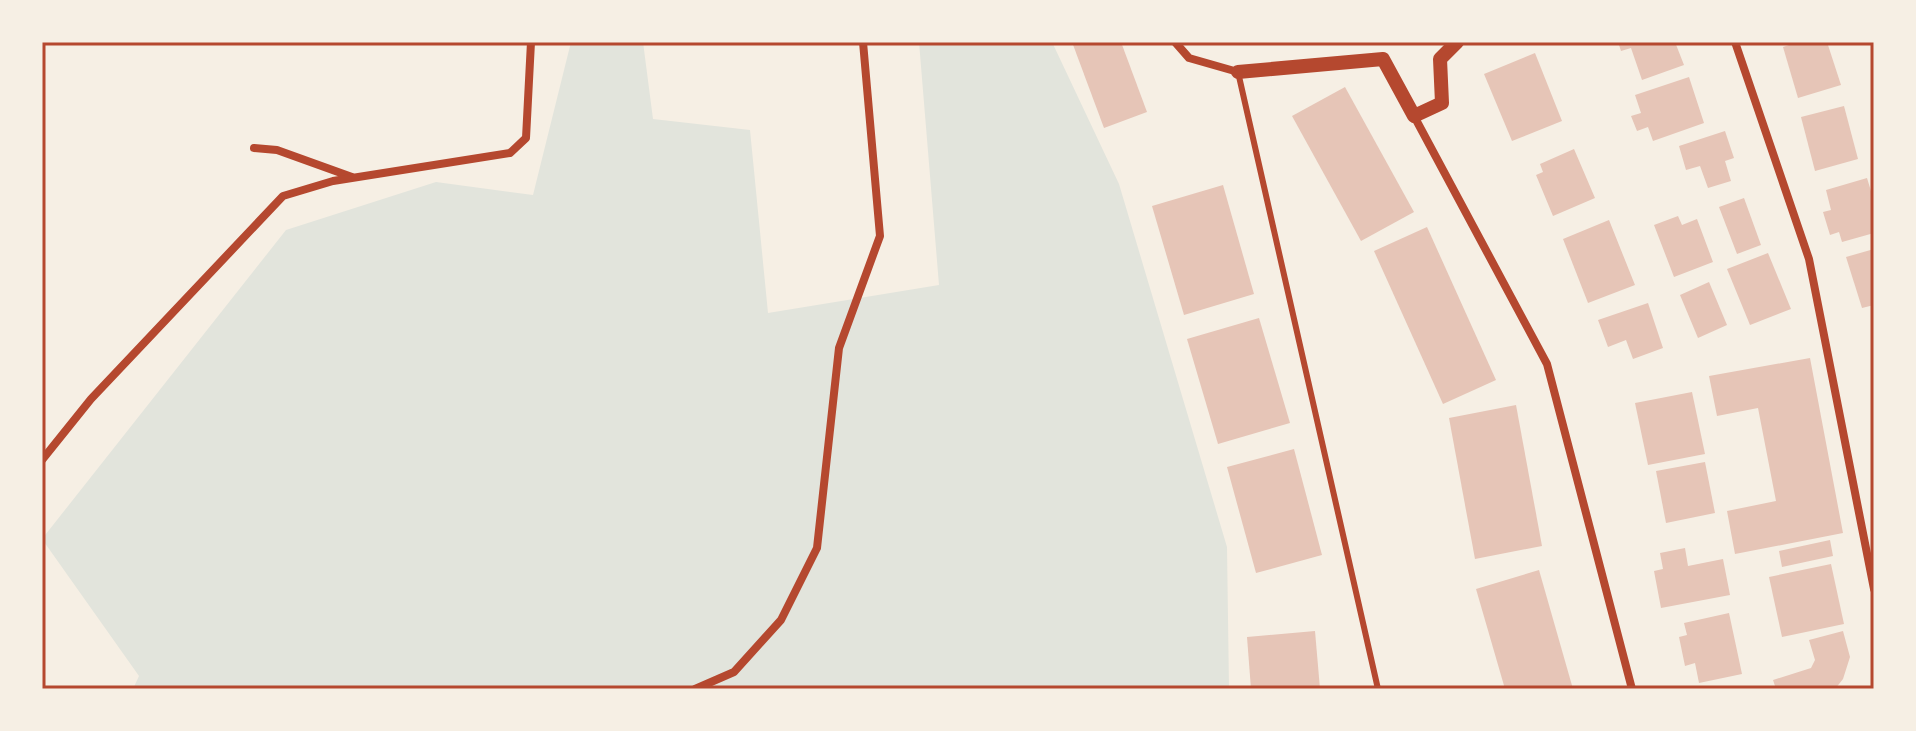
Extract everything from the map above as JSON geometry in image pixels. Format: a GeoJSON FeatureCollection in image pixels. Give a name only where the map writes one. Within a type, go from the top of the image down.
{"type":"FeatureCollection","features":[{"type":"Feature","properties":{"kind":"street"},"geometry":{"type":"LineString","coordinates":[[42,460],[91,399],[283,196],[353,178],[510,153],[526,138],[531,42]]}},
{"type":"Feature","properties":{"kind":"street"},"geometry":{"type":"LineString","coordinates":[[695,689],[734,672],[781,620],[817,548],[839,348],[880,236],[863,42]]}},
{"type":"Feature","properties":{"kind":"street"},"geometry":{"type":"LineString","coordinates":[[1175,42],[1189,58],[1238,72],[1383,59],[1547,364],[1632,689]]}},
{"type":"Feature","properties":{"kind":"street"},"geometry":{"type":"LineString","coordinates":[[1414,116],[1442,103],[1440,59],[1457,42]]}},
{"type":"Feature","properties":{"kind":"street"},"geometry":{"type":"LineString","coordinates":[[1735,42],[1809,259],[1874,589]]}},
{"type":"Feature","properties":{"kind":"street"},"geometry":{"type":"LineString","coordinates":[[254,148],[277,150],[353,178]]}},
{"type":"Feature","properties":{"kind":"lane"},"geometry":{"type":"LineString","coordinates":[[1238,72],[1378,689]]}},
{"type":"Feature","properties":{"kind":"shaded area"},"geometry":{"type":"Polygon","coordinates":[[[571,42],[643,42],[653,119],[750,130],[768,313],[939,285],[919,42],[1052,42],[1119,184],[1227,547],[1229,689],[133,689],[139,676],[42,539],[286,230],[436,182],[533,195],[571,42]]]}},
{"type":"Feature","properties":{"kind":"building"},"geometry":{"type":"Polygon","coordinates":[[[1072,42],[1121,42],[1147,112],[1104,128],[1072,42]]]}},
{"type":"Feature","properties":{"kind":"building"},"geometry":{"type":"Polygon","coordinates":[[[1618,42],[1675,42],[1684,65],[1642,80],[1631,48],[1621,51],[1618,42]]]}},
{"type":"Feature","properties":{"kind":"building"},"geometry":{"type":"Polygon","coordinates":[[[1798,42],[1827,42],[1841,85],[1798,98],[1783,47],[1798,42]]]}},
{"type":"Feature","properties":{"kind":"building"},"geometry":{"type":"Polygon","coordinates":[[[1535,53],[1562,121],[1512,141],[1484,74],[1535,53]]]}},
{"type":"Feature","properties":{"kind":"building"},"geometry":{"type":"Polygon","coordinates":[[[1689,77],[1704,123],[1653,141],[1648,127],[1637,131],[1631,116],[1641,113],[1635,95],[1689,77]]]}},
{"type":"Feature","properties":{"kind":"building"},"geometry":{"type":"Polygon","coordinates":[[[1345,87],[1414,212],[1361,241],[1292,116],[1345,87]]]}},
{"type":"Feature","properties":{"kind":"building"},"geometry":{"type":"Polygon","coordinates":[[[1844,106],[1858,159],[1815,171],[1801,117],[1844,106]]]}},
{"type":"Feature","properties":{"kind":"building"},"geometry":{"type":"Polygon","coordinates":[[[1725,131],[1734,158],[1725,161],[1731,181],[1708,188],[1700,166],[1686,170],[1679,146],[1725,131]]]}},
{"type":"Feature","properties":{"kind":"building"},"geometry":{"type":"Polygon","coordinates":[[[1574,149],[1595,198],[1553,216],[1536,175],[1543,172],[1540,164],[1574,149]]]}},
{"type":"Feature","properties":{"kind":"building"},"geometry":{"type":"Polygon","coordinates":[[[1867,178],[1874,201],[1874,233],[1842,242],[1839,232],[1830,235],[1823,212],[1831,210],[1826,190],[1867,178]]]}},
{"type":"Feature","properties":{"kind":"building"},"geometry":{"type":"Polygon","coordinates":[[[1223,185],[1254,294],[1184,315],[1152,206],[1223,185]]]}},
{"type":"Feature","properties":{"kind":"building"},"geometry":{"type":"Polygon","coordinates":[[[1744,198],[1761,245],[1737,254],[1719,207],[1744,198]]]}},
{"type":"Feature","properties":{"kind":"building"},"geometry":{"type":"Polygon","coordinates":[[[1678,216],[1682,225],[1697,219],[1713,262],[1674,277],[1654,225],[1678,216]]]}},
{"type":"Feature","properties":{"kind":"building"},"geometry":{"type":"Polygon","coordinates":[[[1609,220],[1635,285],[1588,303],[1563,239],[1609,220]]]}},
{"type":"Feature","properties":{"kind":"building"},"geometry":{"type":"Polygon","coordinates":[[[1427,227],[1496,380],[1443,404],[1374,251],[1427,227]]]}},
{"type":"Feature","properties":{"kind":"building"},"geometry":{"type":"Polygon","coordinates":[[[1874,249],[1874,305],[1862,308],[1846,257],[1874,249]]]}},
{"type":"Feature","properties":{"kind":"building"},"geometry":{"type":"Polygon","coordinates":[[[1768,253],[1791,309],[1750,325],[1727,269],[1768,253]]]}},
{"type":"Feature","properties":{"kind":"building"},"geometry":{"type":"Polygon","coordinates":[[[1709,282],[1727,325],[1698,338],[1680,295],[1709,282]]]}},
{"type":"Feature","properties":{"kind":"building"},"geometry":{"type":"Polygon","coordinates":[[[1648,303],[1663,348],[1633,359],[1626,340],[1608,347],[1598,320],[1648,303]]]}},
{"type":"Feature","properties":{"kind":"building"},"geometry":{"type":"Polygon","coordinates":[[[1259,318],[1290,423],[1218,444],[1187,339],[1259,318]]]}},
{"type":"Feature","properties":{"kind":"building"},"geometry":{"type":"Polygon","coordinates":[[[1810,358],[1843,533],[1735,554],[1727,511],[1776,501],[1758,408],[1717,416],[1709,376],[1810,358]]]}},
{"type":"Feature","properties":{"kind":"building"},"geometry":{"type":"Polygon","coordinates":[[[1692,392],[1705,454],[1648,465],[1635,403],[1692,392]]]}},
{"type":"Feature","properties":{"kind":"building"},"geometry":{"type":"Polygon","coordinates":[[[1516,405],[1542,546],[1475,559],[1449,418],[1516,405]]]}},
{"type":"Feature","properties":{"kind":"building"},"geometry":{"type":"Polygon","coordinates":[[[1294,449],[1322,555],[1256,573],[1227,467],[1294,449]]]}},
{"type":"Feature","properties":{"kind":"building"},"geometry":{"type":"Polygon","coordinates":[[[1705,462],[1715,513],[1666,523],[1656,471],[1705,462]]]}},
{"type":"Feature","properties":{"kind":"building"},"geometry":{"type":"Polygon","coordinates":[[[1830,540],[1833,556],[1782,567],[1779,551],[1830,540]]]}},
{"type":"Feature","properties":{"kind":"building"},"geometry":{"type":"Polygon","coordinates":[[[1685,548],[1688,566],[1723,559],[1730,595],[1661,608],[1654,571],[1663,569],[1660,553],[1685,548]]]}},
{"type":"Feature","properties":{"kind":"building"},"geometry":{"type":"Polygon","coordinates":[[[1831,564],[1844,624],[1782,637],[1769,577],[1831,564]]]}},
{"type":"Feature","properties":{"kind":"building"},"geometry":{"type":"Polygon","coordinates":[[[1539,570],[1573,689],[1505,689],[1476,589],[1539,570]]]}},
{"type":"Feature","properties":{"kind":"building"},"geometry":{"type":"Polygon","coordinates":[[[1729,613],[1742,674],[1699,683],[1695,663],[1685,666],[1679,637],[1687,635],[1684,623],[1729,613]]]}},
{"type":"Feature","properties":{"kind":"building"},"geometry":{"type":"Polygon","coordinates":[[[1315,631],[1320,689],[1251,689],[1247,637],[1315,631]]]}},
{"type":"Feature","properties":{"kind":"building"},"geometry":{"type":"Polygon","coordinates":[[[1843,631],[1850,657],[1843,679],[1835,689],[1776,689],[1773,680],[1811,668],[1815,660],[1809,640],[1843,631]]]}}]}
